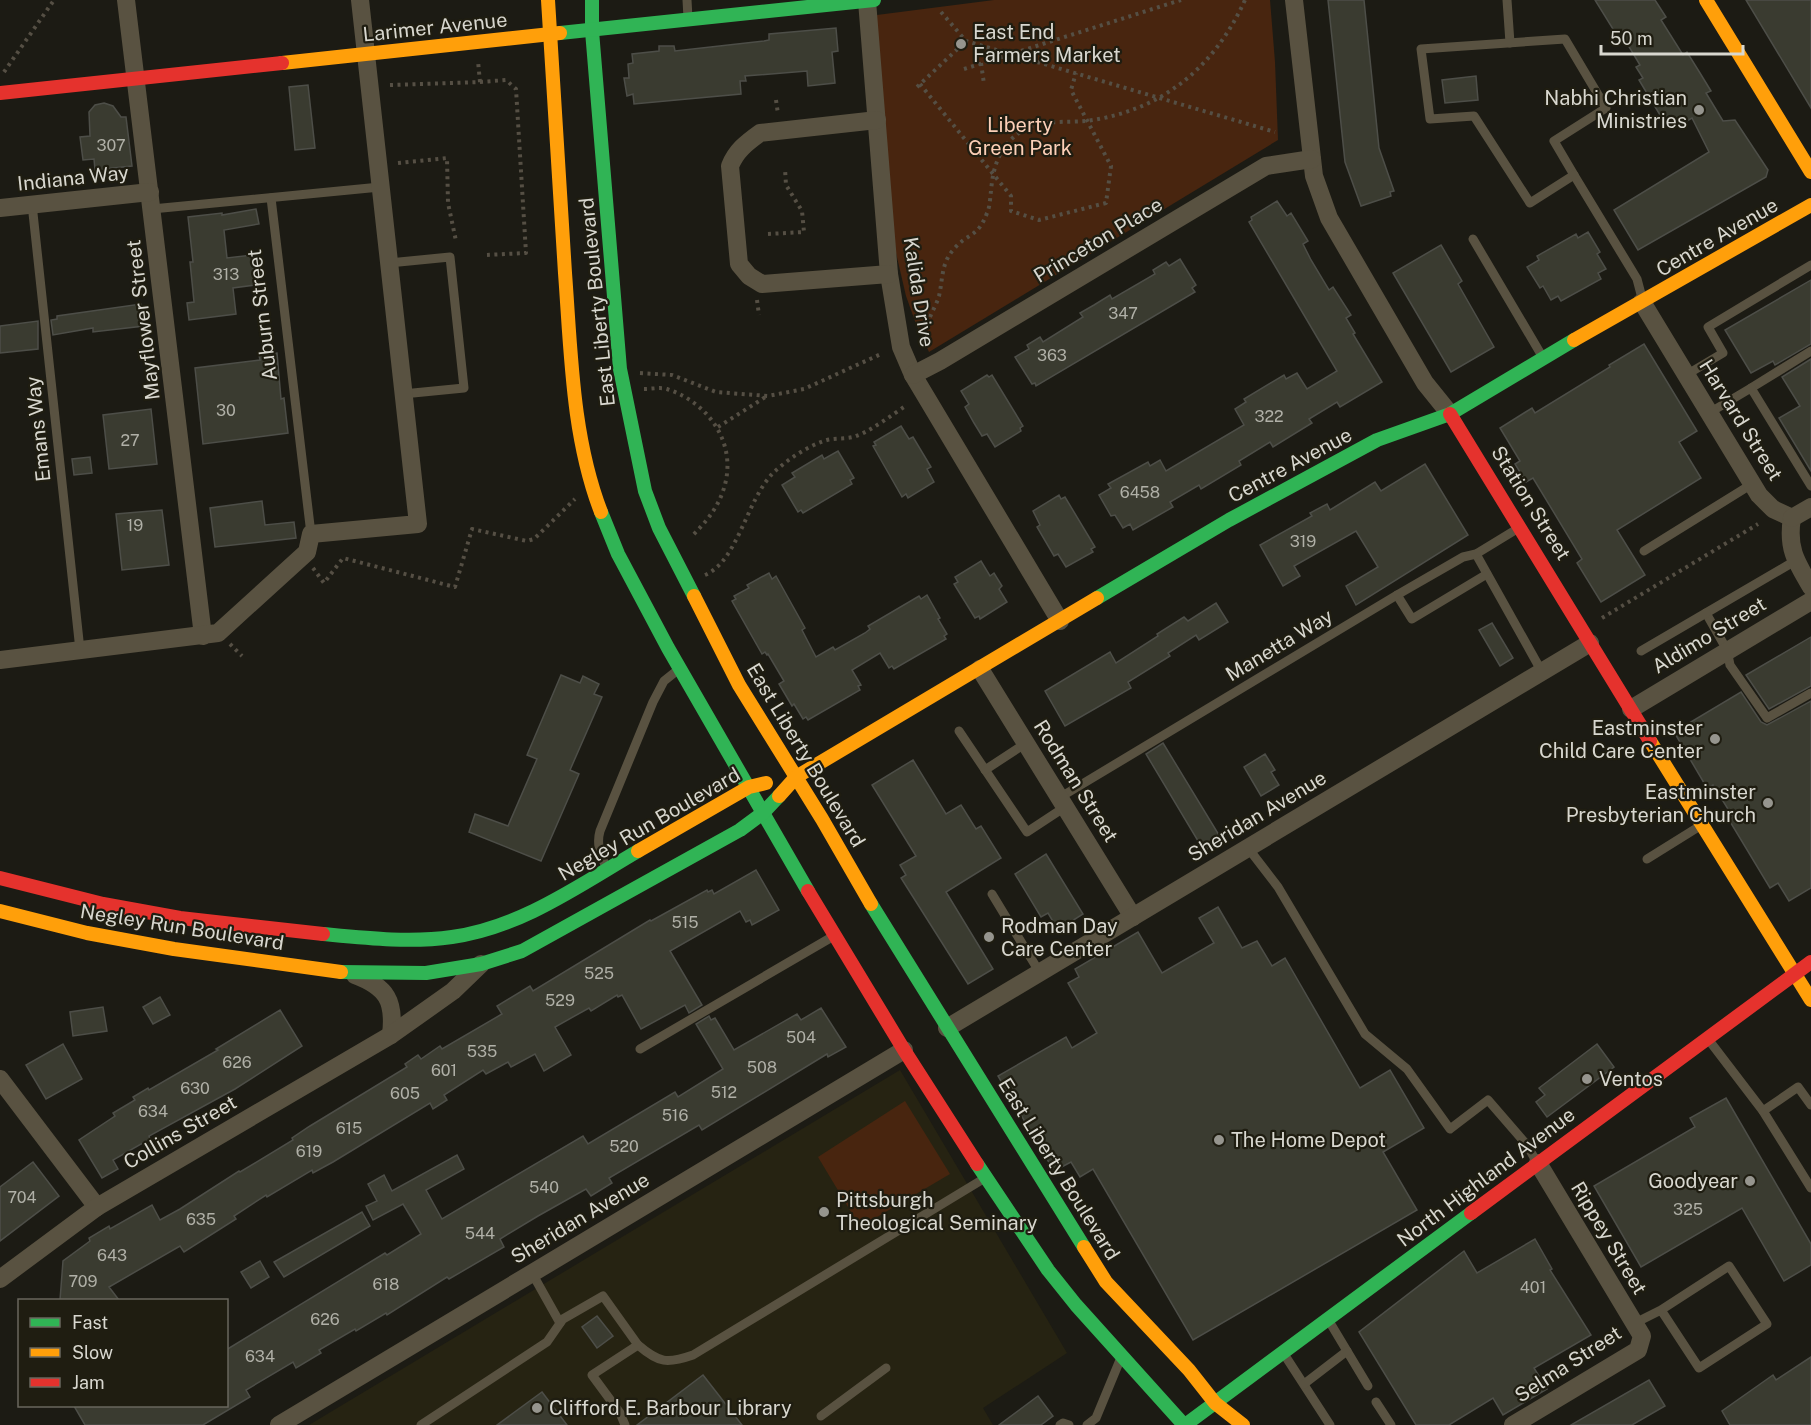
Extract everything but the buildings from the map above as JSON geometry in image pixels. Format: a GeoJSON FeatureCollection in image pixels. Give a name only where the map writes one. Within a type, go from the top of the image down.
{"type":"FeatureCollection","features":[{"type":"Feature","properties":{"kind":"main road","name":"East Liberty Boulevard"},"geometry":{"type":"LineString","coordinates":[[548,0],[572,375],[582,442],[593,491],[618,554],[679,668],[834,936],[986,1178],[1048,1270],[1076,1305],[1185,1425]]}},
{"type":"Feature","properties":{"kind":"main road","name":"East Liberty Boulevard"},"geometry":{"type":"LineString","coordinates":[[592,0],[592,31],[620,369],[638,463],[645,491],[659,528],[739,685],[888,934],[1106,1282],[1189,1370],[1215,1403],[1243,1425]]}},
{"type":"Feature","properties":{"kind":"main road","name":"Larimer Avenue"},"geometry":{"type":"LineString","coordinates":[[0,93],[592,31],[689,20],[795,4],[874,0]]}},
{"type":"Feature","properties":{"kind":"main road"},"geometry":{"type":"LineString","coordinates":[[1706,0],[1811,172]]}},
{"type":"Feature","properties":{"kind":"main road","name":"Centre Avenue"},"geometry":{"type":"LineString","coordinates":[[796,777],[1229,520],[1366,446],[1450,414],[1543,358],[1811,205]]}},
{"type":"Feature","properties":{"kind":"main road","name":"Station Street"},"geometry":{"type":"LineString","coordinates":[[1450,414],[1811,1000]]}},
{"type":"Feature","properties":{"kind":"main road","name":"Negley Run Boulevard"},"geometry":{"type":"LineString","coordinates":[[0,878],[103,904],[180,918],[343,936],[403,939],[452,937],[497,926],[542,907],[749,787],[796,777]]}},
{"type":"Feature","properties":{"kind":"main road","name":"Negley Run Boulevard"},"geometry":{"type":"LineString","coordinates":[[0,911],[87,933],[174,949],[350,973],[426,973],[481,964],[522,951],[565,929],[740,830],[763,813],[796,777]]}},
{"type":"Feature","properties":{"kind":"main road","name":"North Highland Avenue"},"geometry":{"type":"LineString","coordinates":[[1185,1425],[1811,962]]}},
{"type":"Feature","properties":{"kind":"street","name":"Mayflower Street"},"geometry":{"type":"LineString","coordinates":[[126,0],[203,636]]}},
{"type":"Feature","properties":{"kind":"street"},"geometry":{"type":"LineString","coordinates":[[0,660],[218,633],[308,552],[311,534],[418,524],[360,0]]}},
{"type":"Feature","properties":{"kind":"street","name":"Station Street"},"geometry":{"type":"LineString","coordinates":[[1294,0],[1314,176],[1329,218],[1425,383],[1450,414]]}},
{"type":"Feature","properties":{"kind":"street","name":"Kalida Drive"},"geometry":{"type":"LineString","coordinates":[[867,1],[889,274],[901,346],[913,375],[1060,621]]}},
{"type":"Feature","properties":{"kind":"street"},"geometry":{"type":"LineString","coordinates":[[878,120],[760,133],[734,155],[730,166],[738,264],[749,276],[762,284],[889,274]]}},
{"type":"Feature","properties":{"kind":"street","name":"Princeton Place"},"geometry":{"type":"LineString","coordinates":[[913,375],[1266,166],[1312,159]]}},
{"type":"Feature","properties":{"kind":"street","name":"Indiana Way"},"geometry":{"type":"LineString","coordinates":[[0,208],[32,204],[151,201]]}},
{"type":"Feature","properties":{"kind":"street","name":"Harvard Street"},"geometry":{"type":"LineString","coordinates":[[1642,302],[1759,495],[1773,509],[1792,518]]}},
{"type":"Feature","properties":{"kind":"street"},"geometry":{"type":"LineString","coordinates":[[1811,507],[1792,518],[1789,535],[1795,561],[1811,587]]}},
{"type":"Feature","properties":{"kind":"street","name":"Aldimo Street"},"geometry":{"type":"LineString","coordinates":[[1631,709],[1811,601]]}},
{"type":"Feature","properties":{"kind":"street","name":"Sheridan Avenue"},"geometry":{"type":"LineString","coordinates":[[947,1028],[1590,643]]}},
{"type":"Feature","properties":{"kind":"street","name":"Rodman Street"},"geometry":{"type":"LineString","coordinates":[[980,669],[1132,917]]}},
{"type":"Feature","properties":{"kind":"street","name":"Collins Street"},"geometry":{"type":"LineString","coordinates":[[0,1279],[97,1207],[391,1035],[453,991],[481,964]]}},
{"type":"Feature","properties":{"kind":"street"},"geometry":{"type":"LineString","coordinates":[[350,973],[372,981],[388,996],[393,1016],[391,1035]]}},
{"type":"Feature","properties":{"kind":"street","name":"Sheridan Avenue"},"geometry":{"type":"LineString","coordinates":[[279,1425],[904,1050]]}},
{"type":"Feature","properties":{"kind":"street"},"geometry":{"type":"LineString","coordinates":[[0,1079],[97,1207]]}},
{"type":"Feature","properties":{"kind":"street","name":"Rippey Street"},"geometry":{"type":"LineString","coordinates":[[1538,1163],[1639,1330]]}},
{"type":"Feature","properties":{"kind":"street","name":"Selma Street"},"geometry":{"type":"LineString","coordinates":[[1513,1425],[1638,1350],[1639,1330]]}},
{"type":"Feature","properties":{"kind":"lane"},"geometry":{"type":"LineString","coordinates":[[687,0],[689,20]]}},
{"type":"Feature","properties":{"kind":"lane"},"geometry":{"type":"LineString","coordinates":[[1507,0],[1510,43]]}},
{"type":"Feature","properties":{"kind":"lane"},"geometry":{"type":"LineString","coordinates":[[1574,175],[1530,203],[1474,116],[1430,119],[1421,49],[1565,39],[1606,108],[1554,141],[1637,279],[1642,302]]}},
{"type":"Feature","properties":{"kind":"lane"},"geometry":{"type":"LineString","coordinates":[[271,198],[380,187]]}},
{"type":"Feature","properties":{"kind":"lane","name":"Indiana Way"},"geometry":{"type":"LineString","coordinates":[[151,201],[271,198]]}},
{"type":"Feature","properties":{"kind":"lane","name":"Auburn Street"},"geometry":{"type":"LineString","coordinates":[[271,198],[311,534]]}},
{"type":"Feature","properties":{"kind":"lane","name":"Emans Way"},"geometry":{"type":"LineString","coordinates":[[32,204],[80,650]]}},
{"type":"Feature","properties":{"kind":"lane"},"geometry":{"type":"LineString","coordinates":[[1473,239],[1543,358]]}},
{"type":"Feature","properties":{"kind":"lane"},"geometry":{"type":"LineString","coordinates":[[388,263],[450,257],[464,388],[403,394]]}},
{"type":"Feature","properties":{"kind":"lane"},"geometry":{"type":"LineString","coordinates":[[1686,375],[1723,353],[1708,327],[1811,265]]}},
{"type":"Feature","properties":{"kind":"lane"},"geometry":{"type":"LineString","coordinates":[[1710,414],[1811,351]]}},
{"type":"Feature","properties":{"kind":"lane"},"geometry":{"type":"LineString","coordinates":[[1751,388],[1811,486]]}},
{"type":"Feature","properties":{"kind":"lane"},"geometry":{"type":"LineString","coordinates":[[1644,551],[1752,484]]}},
{"type":"Feature","properties":{"kind":"lane","name":"Manetta Way"},"geometry":{"type":"LineString","coordinates":[[985,770],[1027,832],[1062,802],[1397,595],[1520,528]]}},
{"type":"Feature","properties":{"kind":"lane"},"geometry":{"type":"LineString","coordinates":[[1476,554],[1542,672]]}},
{"type":"Feature","properties":{"kind":"lane"},"geometry":{"type":"LineString","coordinates":[[1641,651],[1795,561]]}},
{"type":"Feature","properties":{"kind":"lane"},"geometry":{"type":"LineString","coordinates":[[1397,595],[1412,619],[1487,574]]}},
{"type":"Feature","properties":{"kind":"lane"},"geometry":{"type":"LineString","coordinates":[[1706,613],[1727,650],[1730,665],[1767,718],[1811,693]]}},
{"type":"Feature","properties":{"kind":"lane"},"geometry":{"type":"LineString","coordinates":[[607,870],[599,849],[600,831],[653,702],[664,681],[679,668]]}},
{"type":"Feature","properties":{"kind":"lane"},"geometry":{"type":"LineString","coordinates":[[959,731],[985,770],[1026,743]]}},
{"type":"Feature","properties":{"kind":"lane"},"geometry":{"type":"LineString","coordinates":[[1647,859],[1702,825]]}},
{"type":"Feature","properties":{"kind":"lane"},"geometry":{"type":"LineString","coordinates":[[1248,848],[1278,887],[1365,1034],[1407,1069],[1450,1129],[1488,1100],[1527,1145],[1538,1163]]}},
{"type":"Feature","properties":{"kind":"lane"},"geometry":{"type":"LineString","coordinates":[[992,894],[1040,973]]}},
{"type":"Feature","properties":{"kind":"lane"},"geometry":{"type":"LineString","coordinates":[[640,1049],[834,936]]}},
{"type":"Feature","properties":{"kind":"lane"},"geometry":{"type":"LineString","coordinates":[[1707,1038],[1762,1111],[1811,1188]]}},
{"type":"Feature","properties":{"kind":"lane"},"geometry":{"type":"LineString","coordinates":[[1762,1111],[1798,1087],[1811,1105]]}},
{"type":"Feature","properties":{"kind":"lane"},"geometry":{"type":"LineString","coordinates":[[421,1425],[547,1342],[562,1319],[603,1296],[638,1345],[649,1354],[666,1362],[693,1355],[986,1178]]}},
{"type":"Feature","properties":{"kind":"lane"},"geometry":{"type":"LineString","coordinates":[[1639,1330],[1661,1310],[1730,1266],[1767,1324],[1699,1368],[1661,1310]]}},
{"type":"Feature","properties":{"kind":"lane"},"geometry":{"type":"LineString","coordinates":[[532,1273],[560,1323]]}},
{"type":"Feature","properties":{"kind":"lane"},"geometry":{"type":"LineString","coordinates":[[1328,1319],[1368,1386]]}},
{"type":"Feature","properties":{"kind":"lane"},"geometry":{"type":"LineString","coordinates":[[625,1425],[620,1413],[592,1375],[638,1345]]}},
{"type":"Feature","properties":{"kind":"lane"},"geometry":{"type":"LineString","coordinates":[[1304,1384],[1347,1351]]}},
{"type":"Feature","properties":{"kind":"lane"},"geometry":{"type":"LineString","coordinates":[[1283,1352],[1330,1425]]}},
{"type":"Feature","properties":{"kind":"lane"},"geometry":{"type":"LineString","coordinates":[[1087,1425],[1096,1418],[1122,1355]]}},
{"type":"Feature","properties":{"kind":"lane"},"geometry":{"type":"LineString","coordinates":[[821,1416],[886,1368]]}},
{"type":"Feature","properties":{"kind":"lane"},"geometry":{"type":"LineString","coordinates":[[1376,1402],[1391,1425]]}},
{"type":"Feature","properties":{"kind":"lane"},"geometry":{"type":"LineString","coordinates":[[1060,1425],[1063,1423],[1069,1425]]}},
{"type":"Feature","properties":{"kind":"path"},"geometry":{"type":"LineString","coordinates":[[0,78],[54,0]]}},
{"type":"Feature","properties":{"kind":"path"},"geometry":{"type":"LineString","coordinates":[[964,69],[1181,0]]}},
{"type":"Feature","properties":{"kind":"path"},"geometry":{"type":"LineString","coordinates":[[930,316],[939,296],[946,260],[954,248],[979,230],[988,212],[993,172],[998,154],[1022,131],[1038,124],[1104,118],[1158,98],[1181,84],[1204,64],[1221,44],[1235,23],[1245,0]]}},
{"type":"Feature","properties":{"kind":"path"},"geometry":{"type":"LineString","coordinates":[[941,12],[966,41],[1275,132]]}},
{"type":"Feature","properties":{"kind":"path"},"geometry":{"type":"LineString","coordinates":[[966,41],[918,86],[1011,196],[1011,211],[1040,220],[1106,203],[1111,166],[1071,90],[1076,73]]}},
{"type":"Feature","properties":{"kind":"path"},"geometry":{"type":"LineString","coordinates":[[981,63],[984,84]]}},
{"type":"Feature","properties":{"kind":"path"},"geometry":{"type":"LineString","coordinates":[[478,64],[480,82]]}},
{"type":"Feature","properties":{"kind":"path"},"geometry":{"type":"LineString","coordinates":[[390,85],[506,80],[516,89],[526,253],[487,255]]}},
{"type":"Feature","properties":{"kind":"path"},"geometry":{"type":"LineString","coordinates":[[776,100],[779,119]]}},
{"type":"Feature","properties":{"kind":"path"},"geometry":{"type":"LineString","coordinates":[[398,163],[447,158],[448,203],[456,241]]}},
{"type":"Feature","properties":{"kind":"path"},"geometry":{"type":"LineString","coordinates":[[768,234],[804,232],[802,211],[786,185],[785,169]]}},
{"type":"Feature","properties":{"kind":"path"},"geometry":{"type":"LineString","coordinates":[[757,296],[759,315]]}},
{"type":"Feature","properties":{"kind":"path"},"geometry":{"type":"LineString","coordinates":[[639,372],[672,375],[716,392],[768,396],[804,389],[881,354]]}},
{"type":"Feature","properties":{"kind":"path"},"geometry":{"type":"LineString","coordinates":[[641,389],[665,388],[694,401],[718,427],[721,434],[728,470],[724,490],[706,522],[692,536]]}},
{"type":"Feature","properties":{"kind":"path"},"geometry":{"type":"LineString","coordinates":[[718,427],[768,396]]}},
{"type":"Feature","properties":{"kind":"path"},"geometry":{"type":"LineString","coordinates":[[698,578],[713,571],[725,561],[754,499],[773,474],[799,453],[824,440],[855,437],[907,405]]}},
{"type":"Feature","properties":{"kind":"path"},"geometry":{"type":"LineString","coordinates":[[313,567],[324,583],[343,558],[455,587],[472,529],[527,541],[534,539],[581,493]]}},
{"type":"Feature","properties":{"kind":"path"},"geometry":{"type":"LineString","coordinates":[[1602,618],[1758,525]]}},
{"type":"Feature","properties":{"kind":"path"},"geometry":{"type":"LineString","coordinates":[[230,643],[243,656]]}},
{"type":"Feature","properties":{"kind":"shaded area","name":"Pittsburgh Theological Seminary"},"geometry":{"type":"Polygon","coordinates":[[[900,1070],[1067,1353],[983,1408],[993,1425],[309,1425],[900,1070]]]}},
{"type":"Feature","properties":{"kind":"green space","name":"Liberty Green Park"},"geometry":{"type":"Polygon","coordinates":[[[994,0],[1270,0],[1278,140],[929,352],[906,296],[896,253],[869,16],[994,0]]]}},
{"type":"Feature","properties":{"kind":"green space"},"geometry":{"type":"Polygon","coordinates":[[[905,1101],[950,1174],[860,1227],[818,1157],[905,1101]]]}},
{"type":"Feature","properties":{"kind":"traffic: fast"},"geometry":{"type":"LineString","coordinates":[[592,0],[592,31],[620,369],[645,491],[659,528],[694,596]]}},
{"type":"Feature","properties":{"kind":"traffic: fast"},"geometry":{"type":"LineString","coordinates":[[560,33],[874,0]]}},
{"type":"Feature","properties":{"kind":"traffic: fast"},"geometry":{"type":"LineString","coordinates":[[1097,598],[1229,520],[1377,440],[1450,414],[1574,340]]}},
{"type":"Feature","properties":{"kind":"traffic: fast"},"geometry":{"type":"LineString","coordinates":[[601,512],[618,554],[668,648],[808,891]]}},
{"type":"Feature","properties":{"kind":"traffic: fast"},"geometry":{"type":"LineString","coordinates":[[341,972],[426,973],[481,964],[522,951],[740,830],[763,813],[779,796]]}},
{"type":"Feature","properties":{"kind":"traffic: fast"},"geometry":{"type":"LineString","coordinates":[[323,934],[420,940],[477,932],[502,925],[549,903],[638,851]]}},
{"type":"Feature","properties":{"kind":"traffic: fast"},"geometry":{"type":"LineString","coordinates":[[871,904],[1084,1247]]}},
{"type":"Feature","properties":{"kind":"traffic: fast"},"geometry":{"type":"LineString","coordinates":[[977,1164],[1048,1270],[1076,1305],[1184,1425]]}},
{"type":"Feature","properties":{"kind":"traffic: fast"},"geometry":{"type":"LineString","coordinates":[[1185,1425],[1471,1213]]}},
{"type":"Feature","properties":{"kind":"traffic: slow"},"geometry":{"type":"LineString","coordinates":[[548,0],[574,394],[584,454],[601,512]]}},
{"type":"Feature","properties":{"kind":"traffic: slow"},"geometry":{"type":"LineString","coordinates":[[1706,0],[1811,172]]}},
{"type":"Feature","properties":{"kind":"traffic: slow"},"geometry":{"type":"LineString","coordinates":[[282,63],[560,33]]}},
{"type":"Feature","properties":{"kind":"traffic: slow"},"geometry":{"type":"LineString","coordinates":[[1574,340],[1811,205]]}},
{"type":"Feature","properties":{"kind":"traffic: slow"},"geometry":{"type":"LineString","coordinates":[[694,596],[739,685],[822,819],[871,904]]}},
{"type":"Feature","properties":{"kind":"traffic: slow"},"geometry":{"type":"LineString","coordinates":[[779,796],[796,777],[1097,598]]}},
{"type":"Feature","properties":{"kind":"traffic: slow"},"geometry":{"type":"LineString","coordinates":[[1650,741],[1811,1000]]}},
{"type":"Feature","properties":{"kind":"traffic: slow"},"geometry":{"type":"LineString","coordinates":[[638,851],[749,787],[766,783]]}},
{"type":"Feature","properties":{"kind":"traffic: slow"},"geometry":{"type":"LineString","coordinates":[[0,911],[87,933],[174,949],[341,972]]}},
{"type":"Feature","properties":{"kind":"traffic: slow"},"geometry":{"type":"LineString","coordinates":[[1084,1247],[1106,1282],[1189,1370],[1215,1403],[1243,1425]]}},
{"type":"Feature","properties":{"kind":"traffic: jam"},"geometry":{"type":"LineString","coordinates":[[0,93],[282,63]]}},
{"type":"Feature","properties":{"kind":"traffic: jam"},"geometry":{"type":"LineString","coordinates":[[1450,414],[1650,741]]}},
{"type":"Feature","properties":{"kind":"traffic: jam"},"geometry":{"type":"LineString","coordinates":[[0,878],[103,904],[180,918],[323,934]]}},
{"type":"Feature","properties":{"kind":"traffic: jam"},"geometry":{"type":"LineString","coordinates":[[808,891],[904,1050],[977,1164]]}},
{"type":"Feature","properties":{"kind":"traffic: jam"},"geometry":{"type":"LineString","coordinates":[[1471,1213],[1811,962]]}},
{"type":"Feature","properties":{"kind":"place","name":"East End Farmers Market"},"geometry":{"type":"Point","coordinates":[961,44]}},
{"type":"Feature","properties":{"kind":"place","name":"Nabhi Christian Ministries"},"geometry":{"type":"Point","coordinates":[1699,110]}},
{"type":"Feature","properties":{"kind":"place","name":"Eastminster Child Care Center"},"geometry":{"type":"Point","coordinates":[1715,739]}},
{"type":"Feature","properties":{"kind":"place","name":"Eastminster Presbyterian Church"},"geometry":{"type":"Point","coordinates":[1768,803]}},
{"type":"Feature","properties":{"kind":"place","name":"Rodman Day Care Center"},"geometry":{"type":"Point","coordinates":[989,937]}},
{"type":"Feature","properties":{"kind":"place","name":"Ventos"},"geometry":{"type":"Point","coordinates":[1587,1079]}},
{"type":"Feature","properties":{"kind":"place","name":"The Home Depot"},"geometry":{"type":"Point","coordinates":[1219,1140]}},
{"type":"Feature","properties":{"kind":"place","name":"Goodyear"},"geometry":{"type":"Point","coordinates":[1750,1181]}},
{"type":"Feature","properties":{"kind":"place","name":"Pittsburgh Theological Seminary"},"geometry":{"type":"Point","coordinates":[824,1212]}},
{"type":"Feature","properties":{"kind":"place","name":"Clifford E. Barbour Library"},"geometry":{"type":"Point","coordinates":[537,1408]}}]}
